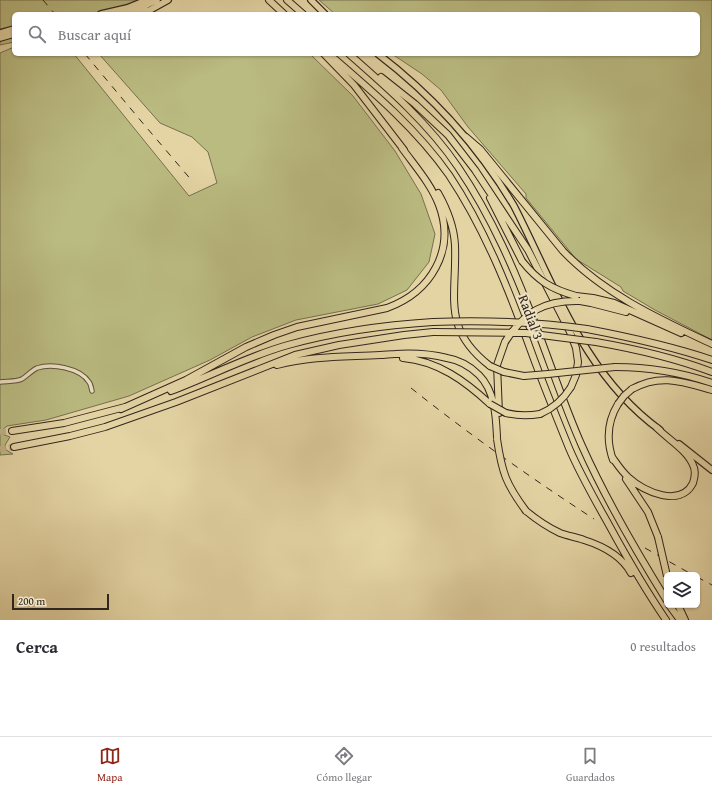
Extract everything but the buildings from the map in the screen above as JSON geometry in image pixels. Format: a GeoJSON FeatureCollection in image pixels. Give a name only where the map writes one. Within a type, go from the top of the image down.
{"type":"FeatureCollection","features":[{"type":"Feature","properties":{"kind":"highway"},"geometry":{"type":"LineString","coordinates":[[269,0],[281,12]]}},
{"type":"Feature","properties":{"kind":"highway"},"geometry":{"type":"LineString","coordinates":[[287,0],[301,12]]}},
{"type":"Feature","properties":{"kind":"highway"},"geometry":{"type":"LineString","coordinates":[[122,409],[186,380],[246,347],[274,334],[304,325],[387,308],[400,303],[414,294],[431,276],[444,245],[445,226],[441,211],[433,192],[354,85],[326,56]]}},
{"type":"Feature","properties":{"kind":"highway","name":"Radial 3"},"geometry":{"type":"LineString","coordinates":[[331,56],[372,91],[400,118],[436,158],[461,194],[489,246],[523,327],[570,450],[597,504],[633,568],[666,620]]}},
{"type":"Feature","properties":{"kind":"highway","name":"Radial 3"},"geometry":{"type":"LineString","coordinates":[[352,56],[408,107],[427,128],[458,166],[489,217],[522,292],[582,446],[606,496],[631,542],[664,596]]}},
{"type":"Feature","properties":{"kind":"highway"},"geometry":{"type":"LineString","coordinates":[[353,56],[415,104],[440,126],[461,152],[505,214],[528,250],[570,332],[576,348],[578,362],[576,375],[571,387],[556,406],[540,414],[527,416],[506,413],[490,404],[469,386],[439,367],[411,358],[382,355]]}},
{"type":"Feature","properties":{"kind":"highway"},"geometry":{"type":"LineString","coordinates":[[415,104],[447,136],[473,172],[491,201],[522,261],[532,274],[541,282],[578,298],[658,323],[712,346]]}},
{"type":"Feature","properties":{"kind":"highway"},"geometry":{"type":"LineString","coordinates":[[466,137],[480,149],[563,251],[577,266],[602,285],[660,319],[712,346]]}},
{"type":"Feature","properties":{"kind":"highway"},"geometry":{"type":"LineString","coordinates":[[402,148],[428,178],[447,210],[455,246],[453,296],[458,326],[468,345],[490,366],[504,372],[524,376],[615,367],[631,367],[670,371],[712,382]]}},
{"type":"Feature","properties":{"kind":"highway"},"geometry":{"type":"LineString","coordinates":[[497,438],[499,405],[497,365],[505,342],[514,327],[541,307],[550,303],[578,298]]}},
{"type":"Feature","properties":{"kind":"highway"},"geometry":{"type":"LineString","coordinates":[[12,431],[64,423],[122,409],[176,389],[260,354],[288,345],[350,331],[401,324],[433,322],[508,322],[587,329],[633,338],[688,352],[712,360]]}},
{"type":"Feature","properties":{"kind":"highway"},"geometry":{"type":"LineString","coordinates":[[14,447],[70,436],[105,427],[176,402],[295,355],[339,344],[433,332],[520,333],[596,342],[628,347],[656,354],[712,372]]}},
{"type":"Feature","properties":{"kind":"highway"},"geometry":{"type":"LineString","coordinates":[[259,369],[304,359],[395,354],[441,357],[463,363],[472,368],[482,379],[490,392],[496,414],[497,438],[504,475],[514,495],[526,511],[542,524],[600,546],[616,556],[629,569],[662,620]]}},
{"type":"Feature","properties":{"kind":"highway"},"geometry":{"type":"LineString","coordinates":[[666,572],[658,537],[648,512],[618,469],[612,456],[608,434],[611,418],[624,396],[632,389],[651,381],[665,380],[685,382],[712,390]]}},
{"type":"Feature","properties":{"kind":"highway"},"geometry":{"type":"LineString","coordinates":[[612,456],[623,473],[644,489],[667,495],[684,492],[694,480],[694,466],[685,454],[657,428]]}},
{"type":"Feature","properties":{"kind":"highway"},"geometry":{"type":"LineString","coordinates":[[671,608],[680,620]]}},
{"type":"Feature","properties":{"kind":"highway"},"geometry":{"type":"LineString","coordinates":[[679,608],[685,620]]}},
{"type":"Feature","properties":{"kind":"main road"},"geometry":{"type":"LineString","coordinates":[[109,12],[127,8],[147,0]]}},
{"type":"Feature","properties":{"kind":"main road"},"geometry":{"type":"LineString","coordinates":[[128,12],[157,0]]}},
{"type":"Feature","properties":{"kind":"main road"},"geometry":{"type":"LineString","coordinates":[[142,12],[150,10],[168,0]]}},
{"type":"Feature","properties":{"kind":"main road"},"geometry":{"type":"LineString","coordinates":[[311,0],[323,12]]}},
{"type":"Feature","properties":{"kind":"main road"},"geometry":{"type":"LineString","coordinates":[[0,34],[12,30]]}},
{"type":"Feature","properties":{"kind":"main road"},"geometry":{"type":"LineString","coordinates":[[0,38],[12,35]]}},
{"type":"Feature","properties":{"kind":"main road"},"geometry":{"type":"LineString","coordinates":[[380,56],[413,82],[466,137],[492,172],[514,206],[588,354],[618,392],[657,428],[712,470]]}},
{"type":"Feature","properties":{"kind":"street"},"geometry":{"type":"LineString","coordinates":[[0,382],[21,379],[28,373],[38,368],[49,366],[70,370],[80,374],[89,382],[92,391]]}},
{"type":"Feature","properties":{"kind":"green space"},"geometry":{"type":"Polygon","coordinates":[[[0,0],[151,0],[141,8],[126,12],[12,12],[12,42],[0,45],[0,0]]]}},
{"type":"Feature","properties":{"kind":"green space"},"geometry":{"type":"Polygon","coordinates":[[[319,0],[712,0],[712,340],[655,310],[623,291],[621,287],[576,259],[526,198],[526,194],[468,127],[441,90],[422,74],[395,56],[700,56],[700,12],[333,12],[319,0]]]}},
{"type":"Feature","properties":{"kind":"green space"},"geometry":{"type":"Polygon","coordinates":[[[12,48],[12,56],[76,56],[189,196],[217,183],[208,152],[192,137],[160,123],[101,56],[312,56],[353,96],[395,151],[421,194],[435,234],[429,262],[407,290],[378,304],[296,320],[252,337],[210,360],[129,396],[46,420],[7,426],[1,431],[2,434],[10,437],[5,445],[6,450],[13,454],[0,455],[0,53],[12,48]]]}},
{"type":"Feature","properties":{"kind":"tunnel"},"geometry":{"type":"LineString","coordinates":[[0,432],[12,431]]}},
{"type":"Feature","properties":{"kind":"tunnel"},"geometry":{"type":"LineString","coordinates":[[0,449],[14,447]]}},
{"type":"Feature","properties":{"kind":"railway"},"geometry":{"type":"LineString","coordinates":[[43,0],[53,12]]}},
{"type":"Feature","properties":{"kind":"railway"},"geometry":{"type":"LineString","coordinates":[[87,56],[193,182]]}},
{"type":"Feature","properties":{"kind":"railway"},"geometry":{"type":"LineString","coordinates":[[411,388],[501,456],[594,519]]}},
{"type":"Feature","properties":{"kind":"railway"},"geometry":{"type":"LineString","coordinates":[[645,548],[688,572]]}},
{"type":"Feature","properties":{"kind":"railway"},"geometry":{"type":"LineString","coordinates":[[700,579],[712,585]]}}]}
